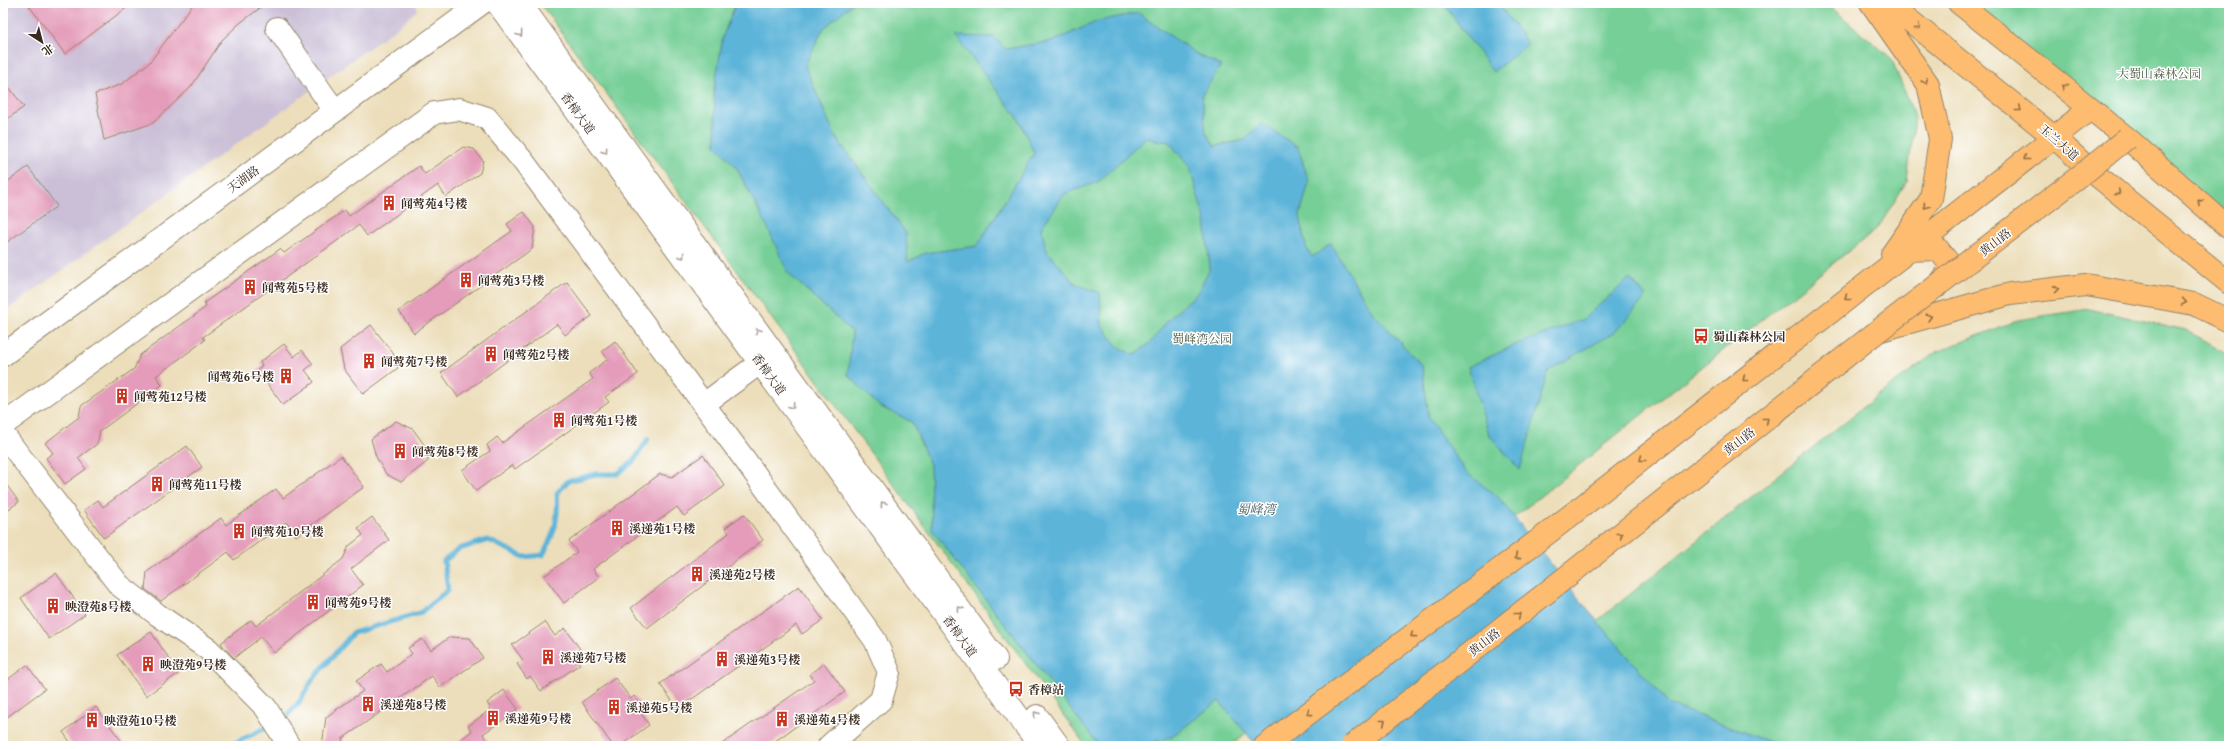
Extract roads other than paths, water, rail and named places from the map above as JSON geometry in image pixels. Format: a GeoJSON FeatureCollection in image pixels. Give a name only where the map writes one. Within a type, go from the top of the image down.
{"type":"FeatureCollection","features":[{"type":"Feature","properties":{"kind":"main road"},"geometry":{"type":"LineString","coordinates":[[1871,3],[1928,84],[1940,139],[1931,199],[1877,274]]}},
{"type":"Feature","properties":{"kind":"main road","name":"玉兰大道"},"geometry":{"type":"LineString","coordinates":[[1888,3],[2054,137],[2089,170],[2229,282]]}},
{"type":"Feature","properties":{"kind":"main road"},"geometry":{"type":"LineString","coordinates":[[1959,3],[2127,138],[2229,228]]}},
{"type":"Feature","properties":{"kind":"main road"},"geometry":{"type":"LineString","coordinates":[[1265,746],[1548,533],[2090,108]]}},
{"type":"Feature","properties":{"kind":"main road","name":"黄山路"},"geometry":{"type":"LineString","coordinates":[[1352,746],[1878,331],[2089,170],[2127,138]]}},
{"type":"Feature","properties":{"kind":"main road"},"geometry":{"type":"LineString","coordinates":[[1908,250],[1938,249],[1952,267],[1937,287]]}},
{"type":"Feature","properties":{"kind":"main road"},"geometry":{"type":"LineString","coordinates":[[1878,331],[2010,294],[2086,286],[2194,304],[2229,321]]}},
{"type":"Feature","properties":{"kind":"street","name":"天湖路"},"geometry":{"type":"LineString","coordinates":[[3,354],[482,3]]}},
{"type":"Feature","properties":{"kind":"street","name":"香樟大道"},"geometry":{"type":"LineString","coordinates":[[497,3],[1059,746]]}},
{"type":"Feature","properties":{"kind":"street","name":"香樟大道"},"geometry":{"type":"LineString","coordinates":[[520,3],[1040,746]]}},
{"type":"Feature","properties":{"kind":"street"},"geometry":{"type":"LineString","coordinates":[[277,28],[335,111]]}},
{"type":"Feature","properties":{"kind":"street"},"geometry":{"type":"LineString","coordinates":[[3,425],[434,113],[459,109],[487,118],[523,161],[704,404],[875,640],[889,672],[881,700],[829,746]]}},
{"type":"Feature","properties":{"kind":"street"},"geometry":{"type":"LineString","coordinates":[[704,404],[767,358]]}},
{"type":"Feature","properties":{"kind":"street"},"geometry":{"type":"LineString","coordinates":[[3,434],[119,585],[158,615],[208,649],[266,708],[280,731]]}},
{"type":"Feature","properties":{"kind":"water","name":"蜀峰湾"},"geometry":{"type":"Polygon","coordinates":[[[736,3],[853,3],[823,29],[805,66],[835,136],[906,233],[908,262],[925,253],[977,246],[1034,153],[1018,118],[955,36],[994,37],[1006,49],[1053,41],[1098,21],[1138,13],[1195,53],[1221,66],[1202,95],[1206,133],[1215,146],[1245,140],[1261,123],[1298,147],[1309,182],[1300,215],[1306,247],[1312,257],[1331,244],[1373,313],[1422,366],[1429,418],[1466,472],[1499,498],[1587,609],[1670,705],[1781,746],[1257,746],[1219,701],[1171,737],[1140,746],[1099,746],[932,530],[930,465],[912,422],[879,406],[848,375],[852,332],[788,273],[766,224],[736,167],[716,145],[714,90],[723,36],[736,3]],[[1145,138],[1098,182],[1065,194],[1041,228],[1047,251],[1076,284],[1100,293],[1102,325],[1117,346],[1134,355],[1150,343],[1169,319],[1197,293],[1210,269],[1205,220],[1189,166],[1169,142],[1145,138]]]}},
{"type":"Feature","properties":{"kind":"water"},"geometry":{"type":"Polygon","coordinates":[[[1443,3],[1498,3],[1528,44],[1493,72],[1443,3]]]}},
{"type":"Feature","properties":{"kind":"water"},"geometry":{"type":"Polygon","coordinates":[[[1630,278],[1646,297],[1615,332],[1548,371],[1520,470],[1489,435],[1468,367],[1517,344],[1582,320],[1630,278]]]}},
{"type":"Feature","properties":{"kind":"waterway"},"geometry":{"type":"LineString","coordinates":[[279,721],[285,718],[300,701],[313,679],[353,633],[420,613],[448,590],[444,561],[459,549],[488,540],[524,557],[543,555],[551,539],[557,518],[557,493],[568,481],[596,474],[617,474],[633,462],[648,439]]}},
{"type":"Feature","properties":{"kind":"waterway"},"geometry":{"type":"LineString","coordinates":[[228,746],[270,726]]}},
{"type":"Feature","properties":{"kind":"place","name":"闻莺苑4号楼"},"geometry":{"type":"Point","coordinates":[389,203]}},
{"type":"Feature","properties":{"kind":"place","name":"闻莺苑3号楼"},"geometry":{"type":"Point","coordinates":[466,280]}},
{"type":"Feature","properties":{"kind":"place","name":"闻莺苑5号楼"},"geometry":{"type":"Point","coordinates":[250,287]}},
{"type":"Feature","properties":{"kind":"place","name":"蜀山森林公园"},"geometry":{"type":"Point","coordinates":[1701,336]}},
{"type":"Feature","properties":{"kind":"place","name":"闻莺苑2号楼"},"geometry":{"type":"Point","coordinates":[491,354]}},
{"type":"Feature","properties":{"kind":"place","name":"闻莺苑7号楼"},"geometry":{"type":"Point","coordinates":[369,361]}},
{"type":"Feature","properties":{"kind":"place","name":"闻莺苑6号楼"},"geometry":{"type":"Point","coordinates":[286,376]}},
{"type":"Feature","properties":{"kind":"place","name":"闻莺苑12号楼"},"geometry":{"type":"Point","coordinates":[122,396]}},
{"type":"Feature","properties":{"kind":"place","name":"闻莺苑1号楼"},"geometry":{"type":"Point","coordinates":[559,420]}},
{"type":"Feature","properties":{"kind":"place","name":"闻莺苑8号楼"},"geometry":{"type":"Point","coordinates":[400,451]}},
{"type":"Feature","properties":{"kind":"place","name":"闻莺苑11号楼"},"geometry":{"type":"Point","coordinates":[157,484]}},
{"type":"Feature","properties":{"kind":"place","name":"溪递苑1号楼"},"geometry":{"type":"Point","coordinates":[617,528]}},
{"type":"Feature","properties":{"kind":"place","name":"闻莺苑10号楼"},"geometry":{"type":"Point","coordinates":[239,531]}},
{"type":"Feature","properties":{"kind":"place","name":"溪递苑2号楼"},"geometry":{"type":"Point","coordinates":[697,574]}},
{"type":"Feature","properties":{"kind":"place","name":"闻莺苑9号楼"},"geometry":{"type":"Point","coordinates":[313,602]}},
{"type":"Feature","properties":{"kind":"place","name":"映澄苑8号楼"},"geometry":{"type":"Point","coordinates":[53,606]}},
{"type":"Feature","properties":{"kind":"place","name":"溪递苑7号楼"},"geometry":{"type":"Point","coordinates":[548,657]}},
{"type":"Feature","properties":{"kind":"place","name":"溪递苑3号楼"},"geometry":{"type":"Point","coordinates":[722,659]}},
{"type":"Feature","properties":{"kind":"place","name":"映澄苑9号楼"},"geometry":{"type":"Point","coordinates":[148,664]}},
{"type":"Feature","properties":{"kind":"place","name":"香樟站"},"geometry":{"type":"Point","coordinates":[1016,689]}},
{"type":"Feature","properties":{"kind":"place","name":"溪递苑8号楼"},"geometry":{"type":"Point","coordinates":[368,704]}},
{"type":"Feature","properties":{"kind":"place","name":"溪递苑5号楼"},"geometry":{"type":"Point","coordinates":[614,707]}},
{"type":"Feature","properties":{"kind":"place","name":"溪递苑9号楼"},"geometry":{"type":"Point","coordinates":[493,718]}},
{"type":"Feature","properties":{"kind":"place","name":"溪递苑4号楼"},"geometry":{"type":"Point","coordinates":[782,719]}},
{"type":"Feature","properties":{"kind":"place","name":"映澄苑10号楼"},"geometry":{"type":"Point","coordinates":[92,720]}},
{"type":"Feature","properties":{"kind":"park label","name":"大蜀山森林公园"},"geometry":{"type":"Point","coordinates":[2159,73]}},
{"type":"Feature","properties":{"kind":"park label","name":"蜀峰湾公园"},"geometry":{"type":"Point","coordinates":[1202,338]}}]}
